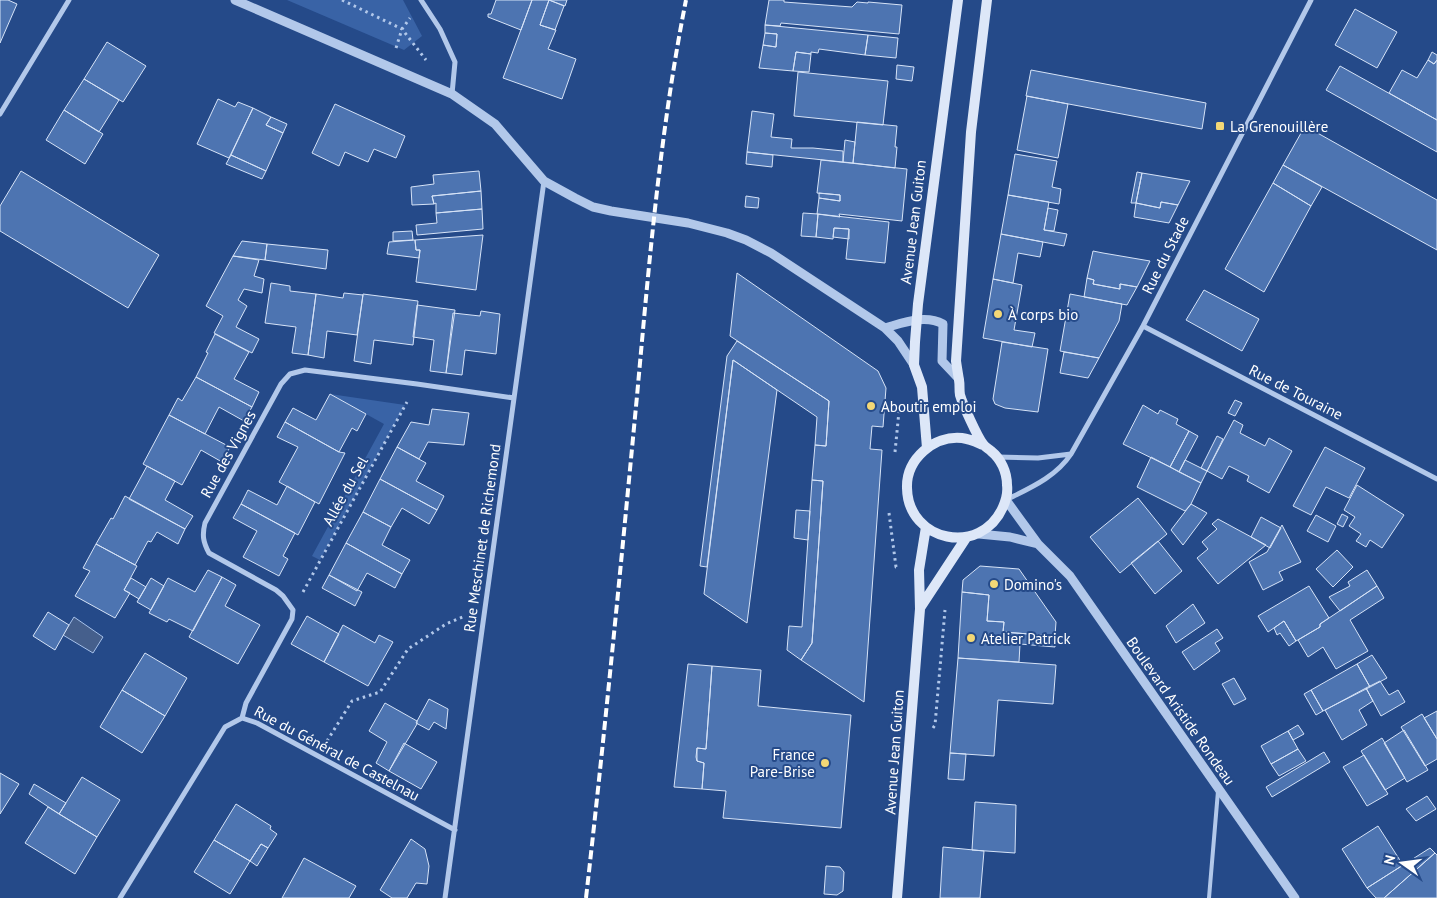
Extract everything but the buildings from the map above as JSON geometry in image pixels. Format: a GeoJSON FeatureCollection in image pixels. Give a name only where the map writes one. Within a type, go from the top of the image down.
{"type":"FeatureCollection","features":[{"type":"Feature","properties":{"kind":"main road","name":"Avenue Jean Guiton"},"geometry":{"type":"LineString","coordinates":[[927,448],[922,387],[914,364],[917,319],[958,0]]}},
{"type":"Feature","properties":{"kind":"main road"},"geometry":{"type":"LineString","coordinates":[[983,445],[960,395],[956,361],[970,142],[987,0]]}},
{"type":"Feature","properties":{"kind":"main road"},"geometry":{"type":"LineString","coordinates":[[949,438],[972,440],[983,445],[997,457],[1004,470],[1007,485],[1006,500],[999,515],[990,526],[979,534],[966,538],[951,538],[938,534],[926,527],[915,516],[909,502],[907,487],[910,472],[916,458],[938,441],[949,438]]}},
{"type":"Feature","properties":{"kind":"main road","name":"Avenue Jean Guiton"},"geometry":{"type":"LineString","coordinates":[[897,898],[920,609],[919,570],[926,527]]}},
{"type":"Feature","properties":{"kind":"main road","name":"Avenue Jean Guiton"},"geometry":{"type":"LineString","coordinates":[[920,609],[966,538]]}},
{"type":"Feature","properties":{"kind":"street"},"geometry":{"type":"LineString","coordinates":[[0,114],[69,0]]}},
{"type":"Feature","properties":{"kind":"street"},"geometry":{"type":"LineString","coordinates":[[235,0],[452,94],[495,124],[544,181],[593,207],[688,223],[727,233],[771,253],[885,328],[898,341],[914,364]]}},
{"type":"Feature","properties":{"kind":"street"},"geometry":{"type":"LineString","coordinates":[[421,0],[440,29],[455,62],[452,94]]}},
{"type":"Feature","properties":{"kind":"street","name":"Rue du Stade"},"geometry":{"type":"LineString","coordinates":[[1006,500],[1048,478],[1066,462],[1071,454],[1143,326],[1311,0]]}},
{"type":"Feature","properties":{"kind":"street","name":"Rue Meschinet de Richemond"},"geometry":{"type":"LineString","coordinates":[[445,898],[544,181]]}},
{"type":"Feature","properties":{"kind":"street"},"geometry":{"type":"LineString","coordinates":[[885,328],[917,319],[938,321],[943,324],[942,361],[959,379]]}},
{"type":"Feature","properties":{"kind":"street","name":"Rue de Touraine"},"geometry":{"type":"LineString","coordinates":[[1143,326],[1437,480]]}},
{"type":"Feature","properties":{"kind":"street","name":"Rue des Vignes"},"geometry":{"type":"LineString","coordinates":[[293,610],[276,590],[208,553],[202,533],[205,523],[281,384],[290,374],[305,370],[514,398]]}},
{"type":"Feature","properties":{"kind":"street"},"geometry":{"type":"LineString","coordinates":[[997,457],[1038,458],[1071,454]]}},
{"type":"Feature","properties":{"kind":"street","name":"Boulevard Aristide Rondeau"},"geometry":{"type":"LineString","coordinates":[[1006,500],[1038,544],[1070,576],[1296,898]]}},
{"type":"Feature","properties":{"kind":"street"},"geometry":{"type":"LineString","coordinates":[[979,534],[1010,537],[1038,544]]}},
{"type":"Feature","properties":{"kind":"street"},"geometry":{"type":"LineString","coordinates":[[242,718],[246,704],[292,619],[293,610]]}},
{"type":"Feature","properties":{"kind":"street","name":"Rue du Général de Castelnau"},"geometry":{"type":"LineString","coordinates":[[120,898],[225,727],[242,718],[318,756],[454,830]]}},
{"type":"Feature","properties":{"kind":"lane"},"geometry":{"type":"LineString","coordinates":[[1209,898],[1218,788]]}},
{"type":"Feature","properties":{"kind":"path"},"geometry":{"type":"LineString","coordinates":[[342,0],[402,29],[430,65]]}},
{"type":"Feature","properties":{"kind":"path"},"geometry":{"type":"LineString","coordinates":[[389,67],[402,29],[411,15]]}},
{"type":"Feature","properties":{"kind":"path","name":"Allée du Sel"},"geometry":{"type":"LineString","coordinates":[[293,610],[417,384]]}},
{"type":"Feature","properties":{"kind":"path"},"geometry":{"type":"LineString","coordinates":[[318,756],[352,701],[380,692],[408,649],[446,624],[485,609]]}},
{"type":"Feature","properties":{"kind":"shaded area"},"geometry":{"type":"Polygon","coordinates":[[[287,0],[403,0],[422,36],[404,50],[287,0]]]}},
{"type":"Feature","properties":{"kind":"shaded area"},"geometry":{"type":"Polygon","coordinates":[[[330,394],[405,405],[320,560],[312,556],[384,424],[330,394]]]}},
{"type":"Feature","properties":{"kind":"shaded area"},"geometry":{"type":"Polygon","coordinates":[[[74,617],[103,637],[93,653],[63,635],[74,617]]]}},
{"type":"Feature","properties":{"kind":"railway"},"geometry":{"type":"LineString","coordinates":[[586,898],[613,647],[656,198],[669,99],[686,0]]}},
{"type":"Feature","properties":{"kind":"place","name":"La Grenouillère"},"geometry":{"type":"Point","coordinates":[1220,126]}},
{"type":"Feature","properties":{"kind":"place","name":"À corps bio"},"geometry":{"type":"Point","coordinates":[998,314]}},
{"type":"Feature","properties":{"kind":"place","name":"Aboutir emploi"},"geometry":{"type":"Point","coordinates":[871,406]}},
{"type":"Feature","properties":{"kind":"place","name":"Domino's"},"geometry":{"type":"Point","coordinates":[994,584]}},
{"type":"Feature","properties":{"kind":"place","name":"Atelier Patrick"},"geometry":{"type":"Point","coordinates":[971,638]}},
{"type":"Feature","properties":{"kind":"place","name":"France Pare-Brise"},"geometry":{"type":"Point","coordinates":[825,763]}}]}
